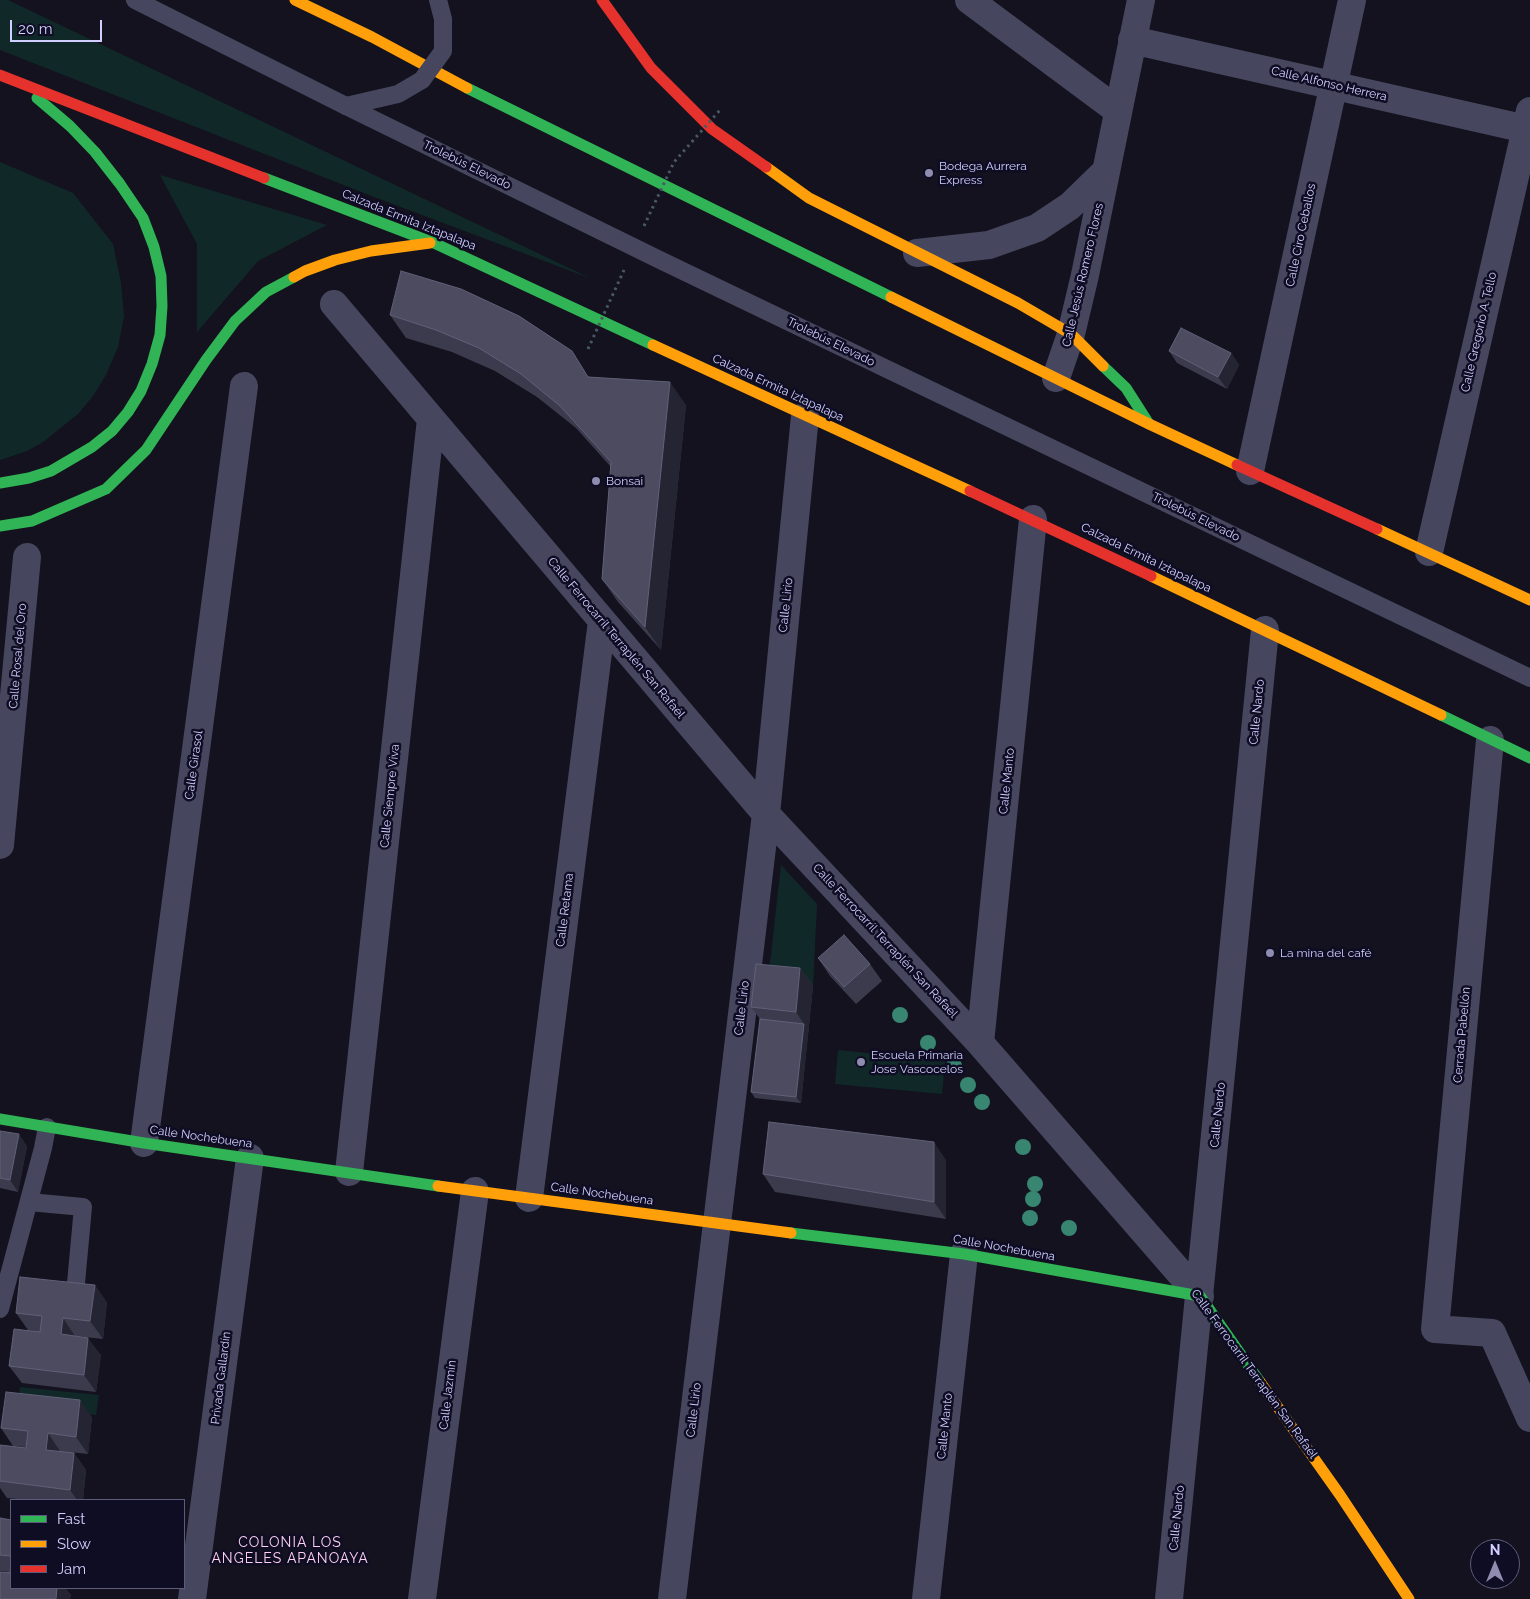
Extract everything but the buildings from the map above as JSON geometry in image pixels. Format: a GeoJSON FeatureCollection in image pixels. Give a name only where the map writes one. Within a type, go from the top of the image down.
{"type":"FeatureCollection","features":[{"type":"Feature","properties":{"kind":"main road"},"geometry":{"type":"LineString","coordinates":[[295,0],[501,106],[1149,424],[1530,600]]}},
{"type":"Feature","properties":{"kind":"main road"},"geometry":{"type":"LineString","coordinates":[[602,0],[651,68],[712,129],[809,198],[1018,303],[1071,334],[1126,388],[1149,424]]}},
{"type":"Feature","properties":{"kind":"main road","name":"Calzada Ermita Iztapalapa"},"geometry":{"type":"LineString","coordinates":[[0,75],[434,243],[805,416],[1034,519],[1530,758]]}},
{"type":"Feature","properties":{"kind":"main road"},"geometry":{"type":"LineString","coordinates":[[0,483],[29,478],[51,471],[92,447],[112,431],[128,412],[141,391],[152,364],[160,336],[162,306],[161,276],[154,247],[143,218],[95,152],[44,103],[15,82]]}},
{"type":"Feature","properties":{"kind":"main road"},"geometry":{"type":"LineString","coordinates":[[0,526],[32,521],[106,488],[146,450],[206,360],[235,321],[266,292],[306,271],[334,260],[371,251],[434,243]]}},
{"type":"Feature","properties":{"kind":"main road","name":"Calle Nochebuena"},"geometry":{"type":"LineString","coordinates":[[0,1119],[144,1143],[474,1191],[715,1224],[964,1254],[1200,1296]]}},
{"type":"Feature","properties":{"kind":"main road","name":"Calle Ferrocarril Terraplén San Rafaél"},"geometry":{"type":"LineString","coordinates":[[1200,1296],[1340,1495],[1409,1599]]}},
{"type":"Feature","properties":{"kind":"street"},"geometry":{"type":"LineString","coordinates":[[970,0],[1117,110]]}},
{"type":"Feature","properties":{"kind":"street","name":"Calle Jesús Romero Flores"},"geometry":{"type":"LineString","coordinates":[[1056,378],[1071,334],[1141,0]]}},
{"type":"Feature","properties":{"kind":"street","name":"Calle Ciro Ceballos"},"geometry":{"type":"LineString","coordinates":[[1250,471],[1352,0]]}},
{"type":"Feature","properties":{"kind":"street","name":"Calle Alfonso Herrera"},"geometry":{"type":"LineString","coordinates":[[1132,40],[1334,84],[1528,120]]}},
{"type":"Feature","properties":{"kind":"street","name":"Calle Gregorio A. Tello"},"geometry":{"type":"LineString","coordinates":[[1429,552],[1528,120]]}},
{"type":"Feature","properties":{"kind":"street","name":"Calle Jesús Romero Flores"},"geometry":{"type":"LineString","coordinates":[[917,253],[989,245],[1037,228],[1070,206],[1106,171]]}},
{"type":"Feature","properties":{"kind":"street","name":"Calle Ferrocarril Terraplén San Rafaél"},"geometry":{"type":"LineString","coordinates":[[334,304],[766,814],[980,1043],[1200,1296]]}},
{"type":"Feature","properties":{"kind":"street","name":"Calle Girasol"},"geometry":{"type":"LineString","coordinates":[[144,1143],[244,386]]}},
{"type":"Feature","properties":{"kind":"street","name":"Calle Lirio"},"geometry":{"type":"LineString","coordinates":[[672,1599],[715,1224],[766,814],[805,416]]}},
{"type":"Feature","properties":{"kind":"street","name":"Calle Siempre Viva"},"geometry":{"type":"LineString","coordinates":[[349,1172],[431,419]]}},
{"type":"Feature","properties":{"kind":"street","name":"Calle Manto"},"geometry":{"type":"LineString","coordinates":[[980,1043],[1034,519]]}},
{"type":"Feature","properties":{"kind":"street","name":"Calle Rosal del Oro"},"geometry":{"type":"LineString","coordinates":[[0,845],[27,557]]}},
{"type":"Feature","properties":{"kind":"street","name":"Calle Retama"},"geometry":{"type":"LineString","coordinates":[[529,1198],[602,621]]}},
{"type":"Feature","properties":{"kind":"street","name":"Calle Nardo"},"geometry":{"type":"LineString","coordinates":[[1169,1599],[1265,630]]}},
{"type":"Feature","properties":{"kind":"street","name":"Cerrada Pabellón"},"geometry":{"type":"LineString","coordinates":[[1490,740],[1435,1330],[1492,1332],[1530,1418]]}},
{"type":"Feature","properties":{"kind":"street","name":"Privada Gallardín"},"geometry":{"type":"LineString","coordinates":[[192,1599],[250,1158]]}},
{"type":"Feature","properties":{"kind":"street","name":"Calle Jazmín"},"geometry":{"type":"LineString","coordinates":[[422,1599],[474,1191]]}},
{"type":"Feature","properties":{"kind":"street","name":"Calle Manto"},"geometry":{"type":"LineString","coordinates":[[926,1599],[964,1254]]}},
{"type":"Feature","properties":{"kind":"lane","name":"Trolebús Elevado"},"geometry":{"type":"LineString","coordinates":[[135,0],[662,261],[1530,678]]}},
{"type":"Feature","properties":{"kind":"lane"},"geometry":{"type":"LineString","coordinates":[[346,106],[398,94],[422,80],[443,51],[443,19],[438,0]]}},
{"type":"Feature","properties":{"kind":"lane"},"geometry":{"type":"LineString","coordinates":[[0,1309],[44,1148],[47,1127]]}},
{"type":"Feature","properties":{"kind":"lane"},"geometry":{"type":"LineString","coordinates":[[29,1202],[83,1207],[76,1282]]}},
{"type":"Feature","properties":{"kind":"green space"},"geometry":{"type":"Polygon","coordinates":[[[0,0],[8,0],[592,279],[369,195],[0,50],[0,0]]]}},
{"type":"Feature","properties":{"kind":"green space"},"geometry":{"type":"Polygon","coordinates":[[[0,162],[73,193],[113,244],[121,283],[124,316],[118,347],[106,375],[93,396],[78,414],[43,442],[27,451],[0,460],[0,162]]]}},
{"type":"Feature","properties":{"kind":"green space"},"geometry":{"type":"Polygon","coordinates":[[[160,175],[327,225],[258,261],[197,332],[197,244],[160,175]]]}},
{"type":"Feature","properties":{"kind":"green space"},"geometry":{"type":"Polygon","coordinates":[[[781,865],[817,904],[813,986],[768,981],[781,865]]]}},
{"type":"Feature","properties":{"kind":"green space"},"geometry":{"type":"Polygon","coordinates":[[[838,1050],[945,1061],[942,1094],[835,1084],[838,1050]]]}},
{"type":"Feature","properties":{"kind":"green space"},"geometry":{"type":"Polygon","coordinates":[[[20,1387],[99,1395],[96,1415],[18,1405],[20,1387]]]}},
{"type":"Feature","properties":{"kind":"traffic: fast"},"geometry":{"type":"LineString","coordinates":[[467,88],[891,297]]}},
{"type":"Feature","properties":{"kind":"traffic: fast"},"geometry":{"type":"LineString","coordinates":[[0,483],[29,478],[51,471],[92,447],[112,431],[128,412],[141,391],[152,364],[160,335],[162,306],[161,276],[154,247],[143,218],[95,152],[70,126],[37,98]]}},
{"type":"Feature","properties":{"kind":"traffic: fast"},"geometry":{"type":"LineString","coordinates":[[264,178],[434,243],[653,345]]}},
{"type":"Feature","properties":{"kind":"traffic: fast"},"geometry":{"type":"LineString","coordinates":[[0,526],[32,521],[106,489],[146,450],[206,360],[235,321],[266,292],[294,277]]}},
{"type":"Feature","properties":{"kind":"traffic: fast"},"geometry":{"type":"LineString","coordinates":[[1103,366],[1126,388],[1149,424]]}},
{"type":"Feature","properties":{"kind":"traffic: fast"},"geometry":{"type":"LineString","coordinates":[[1441,715],[1530,758]]}},
{"type":"Feature","properties":{"kind":"traffic: fast"},"geometry":{"type":"LineString","coordinates":[[0,1119],[144,1143],[438,1186]]}},
{"type":"Feature","properties":{"kind":"traffic: fast"},"geometry":{"type":"LineString","coordinates":[[791,1233],[964,1254],[1200,1296],[1260,1382]]}},
{"type":"Feature","properties":{"kind":"traffic: slow"},"geometry":{"type":"LineString","coordinates":[[295,0],[372,37],[467,88]]}},
{"type":"Feature","properties":{"kind":"traffic: slow"},"geometry":{"type":"LineString","coordinates":[[766,167],[809,198],[1018,303],[1071,334],[1103,366]]}},
{"type":"Feature","properties":{"kind":"traffic: slow"},"geometry":{"type":"LineString","coordinates":[[294,277],[335,260],[371,251],[430,243]]}},
{"type":"Feature","properties":{"kind":"traffic: slow"},"geometry":{"type":"LineString","coordinates":[[891,297],[1149,424],[1237,465]]}},
{"type":"Feature","properties":{"kind":"traffic: slow"},"geometry":{"type":"LineString","coordinates":[[653,345],[970,491]]}},
{"type":"Feature","properties":{"kind":"traffic: slow"},"geometry":{"type":"LineString","coordinates":[[1377,529],[1530,600]]}},
{"type":"Feature","properties":{"kind":"traffic: slow"},"geometry":{"type":"LineString","coordinates":[[1151,576],[1441,715]]}},
{"type":"Feature","properties":{"kind":"traffic: slow"},"geometry":{"type":"LineString","coordinates":[[438,1186],[791,1233]]}},
{"type":"Feature","properties":{"kind":"traffic: slow"},"geometry":{"type":"LineString","coordinates":[[1260,1382],[1340,1495],[1409,1599]]}},
{"type":"Feature","properties":{"kind":"traffic: jam"},"geometry":{"type":"LineString","coordinates":[[602,0],[651,68],[712,129],[766,167]]}},
{"type":"Feature","properties":{"kind":"traffic: jam"},"geometry":{"type":"LineString","coordinates":[[0,75],[264,178]]}},
{"type":"Feature","properties":{"kind":"traffic: jam"},"geometry":{"type":"LineString","coordinates":[[1237,465],[1377,529]]}},
{"type":"Feature","properties":{"kind":"traffic: jam"},"geometry":{"type":"LineString","coordinates":[[970,491],[1151,576]]}},
{"type":"Feature","properties":{"kind":"place","name":"Bodega Aurrera Express"},"geometry":{"type":"Point","coordinates":[929,173]}},
{"type":"Feature","properties":{"kind":"place","name":"Bonsai"},"geometry":{"type":"Point","coordinates":[596,481]}},
{"type":"Feature","properties":{"kind":"place","name":"La mina del café"},"geometry":{"type":"Point","coordinates":[1270,953]}},
{"type":"Feature","properties":{"kind":"place","name":"Escuela Primaria Jose Vascocelos"},"geometry":{"type":"Point","coordinates":[861,1062]}},
{"type":"Feature","properties":{"kind":"district","name":"COLONIA LOS ANGELES APANOAYA"},"geometry":{"type":"Point","coordinates":[290,1552]}}]}
